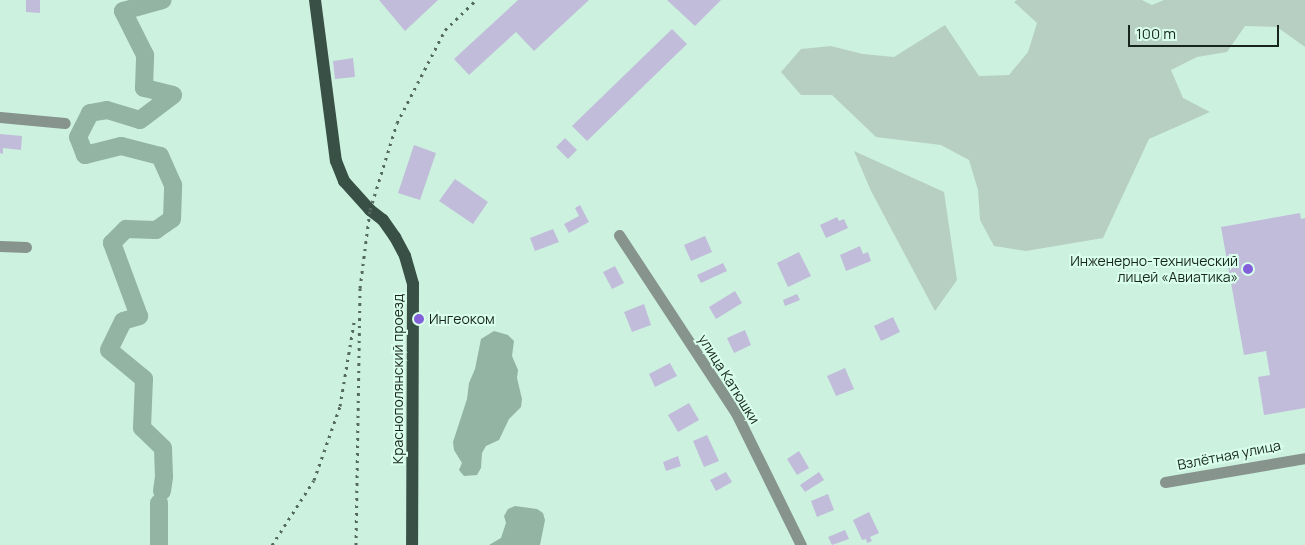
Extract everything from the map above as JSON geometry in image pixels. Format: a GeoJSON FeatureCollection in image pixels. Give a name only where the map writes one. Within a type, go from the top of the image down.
{"type":"FeatureCollection","features":[{"type":"Feature","properties":{"kind":"main road","name":"Краснополянский проезд"},"geometry":{"type":"LineString","coordinates":[[315,0],[336,161],[344,181],[370,210],[383,220],[396,237],[405,256],[413,284],[412,545]]}},
{"type":"Feature","properties":{"kind":"street"},"geometry":{"type":"LineString","coordinates":[[0,117],[65,124]]}},
{"type":"Feature","properties":{"kind":"street","name":"улица Катюшки"},"geometry":{"type":"LineString","coordinates":[[619,235],[736,413],[801,545]]}},
{"type":"Feature","properties":{"kind":"street"},"geometry":{"type":"LineString","coordinates":[[0,246],[26,247]]}},
{"type":"Feature","properties":{"kind":"street","name":"Взлётная улица"},"geometry":{"type":"LineString","coordinates":[[1165,482],[1303,456]]}},
{"type":"Feature","properties":{"kind":"shaded area"},"geometry":{"type":"Polygon","coordinates":[[[1017,0],[1142,0],[1152,5],[1164,0],[1305,0],[1305,47],[1277,27],[1245,26],[1227,52],[1197,57],[1171,70],[1183,98],[1210,112],[1149,139],[1103,238],[1026,251],[994,246],[980,220],[978,190],[969,160],[941,145],[876,137],[832,95],[801,95],[781,72],[801,49],[831,46],[863,54],[894,57],[945,25],[979,76],[1009,75],[1028,52],[1037,23],[1014,2],[1017,0]]]}},
{"type":"Feature","properties":{"kind":"shaded area"},"geometry":{"type":"Polygon","coordinates":[[[854,151],[944,192],[957,280],[935,311],[871,191],[854,151]]]}},
{"type":"Feature","properties":{"kind":"shaded area"},"geometry":{"type":"Polygon","coordinates":[[[494,331],[508,335],[514,341],[512,356],[518,370],[517,378],[522,399],[521,407],[509,419],[499,440],[486,446],[482,453],[481,468],[477,475],[464,476],[459,470],[462,463],[454,450],[453,442],[467,399],[469,383],[475,369],[481,339],[494,331]]]}},
{"type":"Feature","properties":{"kind":"shaded area"},"geometry":{"type":"Polygon","coordinates":[[[515,506],[537,509],[543,513],[545,520],[540,545],[489,545],[501,538],[506,523],[504,516],[508,509],[515,506]]]}},
{"type":"Feature","properties":{"kind":"building"},"geometry":{"type":"Polygon","coordinates":[[[26,0],[40,0],[40,13],[26,12],[26,0]]]}},
{"type":"Feature","properties":{"kind":"building"},"geometry":{"type":"Polygon","coordinates":[[[379,0],[438,0],[405,31],[379,0]]]}},
{"type":"Feature","properties":{"kind":"building"},"geometry":{"type":"Polygon","coordinates":[[[518,0],[589,0],[534,51],[516,32],[469,75],[454,59],[518,0]]]}},
{"type":"Feature","properties":{"kind":"building"},"geometry":{"type":"Polygon","coordinates":[[[667,0],[721,0],[695,26],[667,0]]]}},
{"type":"Feature","properties":{"kind":"building"},"geometry":{"type":"Polygon","coordinates":[[[672,29],[687,44],[587,141],[572,126],[672,29]]]}},
{"type":"Feature","properties":{"kind":"building"},"geometry":{"type":"Polygon","coordinates":[[[353,58],[355,77],[335,79],[333,61],[353,58]]]}},
{"type":"Feature","properties":{"kind":"building"},"geometry":{"type":"Polygon","coordinates":[[[0,134],[22,136],[21,150],[3,148],[3,154],[0,153],[0,134]]]}},
{"type":"Feature","properties":{"kind":"building"},"geometry":{"type":"Polygon","coordinates":[[[565,138],[577,150],[568,159],[556,147],[565,138]]]}},
{"type":"Feature","properties":{"kind":"building"},"geometry":{"type":"Polygon","coordinates":[[[414,145],[436,153],[420,200],[398,193],[414,145]]]}},
{"type":"Feature","properties":{"kind":"building"},"geometry":{"type":"Polygon","coordinates":[[[455,179],[488,202],[473,224],[439,201],[455,179]]]}},
{"type":"Feature","properties":{"kind":"building"},"geometry":{"type":"Polygon","coordinates":[[[580,205],[589,222],[569,233],[564,224],[579,216],[575,208],[580,205]]]}},
{"type":"Feature","properties":{"kind":"building"},"geometry":{"type":"Polygon","coordinates":[[[1300,213],[1301,219],[1305,218],[1305,408],[1264,415],[1258,377],[1270,375],[1266,351],[1244,355],[1221,227],[1300,213]]]}},
{"type":"Feature","properties":{"kind":"building"},"geometry":{"type":"Polygon","coordinates":[[[837,217],[839,221],[844,219],[848,228],[826,238],[820,225],[837,217]]]}},
{"type":"Feature","properties":{"kind":"building"},"geometry":{"type":"Polygon","coordinates":[[[553,229],[559,242],[535,251],[530,238],[553,229]]]}},
{"type":"Feature","properties":{"kind":"building"},"geometry":{"type":"Polygon","coordinates":[[[705,236],[712,252],[691,261],[684,245],[705,236]]]}},
{"type":"Feature","properties":{"kind":"building"},"geometry":{"type":"Polygon","coordinates":[[[860,246],[863,254],[868,252],[871,261],[846,271],[840,255],[860,246]]]}},
{"type":"Feature","properties":{"kind":"building"},"geometry":{"type":"Polygon","coordinates":[[[799,252],[811,276],[788,287],[777,263],[799,252]]]}},
{"type":"Feature","properties":{"kind":"building"},"geometry":{"type":"Polygon","coordinates":[[[723,263],[727,271],[701,283],[697,275],[723,263]]]}},
{"type":"Feature","properties":{"kind":"building"},"geometry":{"type":"Polygon","coordinates":[[[615,266],[624,283],[612,289],[603,272],[615,266]]]}},
{"type":"Feature","properties":{"kind":"building"},"geometry":{"type":"Polygon","coordinates":[[[735,291],[742,303],[716,319],[709,307],[735,291]]]}},
{"type":"Feature","properties":{"kind":"building"},"geometry":{"type":"Polygon","coordinates":[[[797,294],[800,300],[785,306],[783,300],[797,294]]]}},
{"type":"Feature","properties":{"kind":"building"},"geometry":{"type":"Polygon","coordinates":[[[644,304],[651,325],[632,332],[624,312],[644,304]]]}},
{"type":"Feature","properties":{"kind":"building"},"geometry":{"type":"Polygon","coordinates":[[[893,317],[900,332],[881,341],[874,326],[893,317]]]}},
{"type":"Feature","properties":{"kind":"building"},"geometry":{"type":"Polygon","coordinates":[[[745,330],[751,345],[734,353],[727,338],[745,330]]]}},
{"type":"Feature","properties":{"kind":"building"},"geometry":{"type":"Polygon","coordinates":[[[670,363],[677,376],[655,387],[649,374],[670,363]]]}},
{"type":"Feature","properties":{"kind":"building"},"geometry":{"type":"Polygon","coordinates":[[[845,368],[854,389],[836,396],[827,376],[845,368]]]}},
{"type":"Feature","properties":{"kind":"building"},"geometry":{"type":"Polygon","coordinates":[[[689,403],[699,420],[678,432],[668,415],[689,403]]]}},
{"type":"Feature","properties":{"kind":"building"},"geometry":{"type":"Polygon","coordinates":[[[707,435],[719,461],[704,467],[693,441],[707,435]]]}},
{"type":"Feature","properties":{"kind":"building"},"geometry":{"type":"Polygon","coordinates":[[[799,451],[809,468],[797,475],[787,459],[799,451]]]}},
{"type":"Feature","properties":{"kind":"building"},"geometry":{"type":"Polygon","coordinates":[[[678,456],[681,466],[666,471],[663,462],[678,456]]]}},
{"type":"Feature","properties":{"kind":"building"},"geometry":{"type":"Polygon","coordinates":[[[726,472],[732,482],[716,491],[710,480],[726,472]]]}},
{"type":"Feature","properties":{"kind":"building"},"geometry":{"type":"Polygon","coordinates":[[[819,472],[824,480],[805,492],[800,485],[819,472]]]}},
{"type":"Feature","properties":{"kind":"building"},"geometry":{"type":"Polygon","coordinates":[[[828,494],[834,510],[817,517],[811,501],[828,494]]]}},
{"type":"Feature","properties":{"kind":"building"},"geometry":{"type":"Polygon","coordinates":[[[869,512],[879,533],[870,537],[872,541],[867,543],[866,539],[862,540],[853,520],[869,512]]]}},
{"type":"Feature","properties":{"kind":"building"},"geometry":{"type":"Polygon","coordinates":[[[845,530],[849,539],[832,545],[828,537],[845,530]]]}},
{"type":"Feature","properties":{"kind":"waterway"},"geometry":{"type":"LineString","coordinates":[[162,491],[164,477],[163,448],[142,428],[144,379],[109,350],[123,321],[139,316],[112,243],[126,229],[156,230],[172,219],[173,185],[160,156],[121,146],[85,155],[78,137],[90,113],[107,110],[140,120],[173,95],[144,88],[145,55],[123,11],[163,0]]}},
{"type":"Feature","properties":{"kind":"waterway"},"geometry":{"type":"LineString","coordinates":[[159,503],[159,545]]}},
{"type":"Feature","properties":{"kind":"railway"},"geometry":{"type":"LineString","coordinates":[[356,545],[360,288],[370,210],[397,123],[445,30],[476,0]]}},
{"type":"Feature","properties":{"kind":"railway"},"geometry":{"type":"LineString","coordinates":[[272,545],[314,480],[340,406],[354,322]]}},
{"type":"Feature","properties":{"kind":"place","name":"Инженерно-технический лицей «Авиатика»"},"geometry":{"type":"Point","coordinates":[1248,269]}},
{"type":"Feature","properties":{"kind":"place","name":"Ингеоком"},"geometry":{"type":"Point","coordinates":[419,319]}}]}
